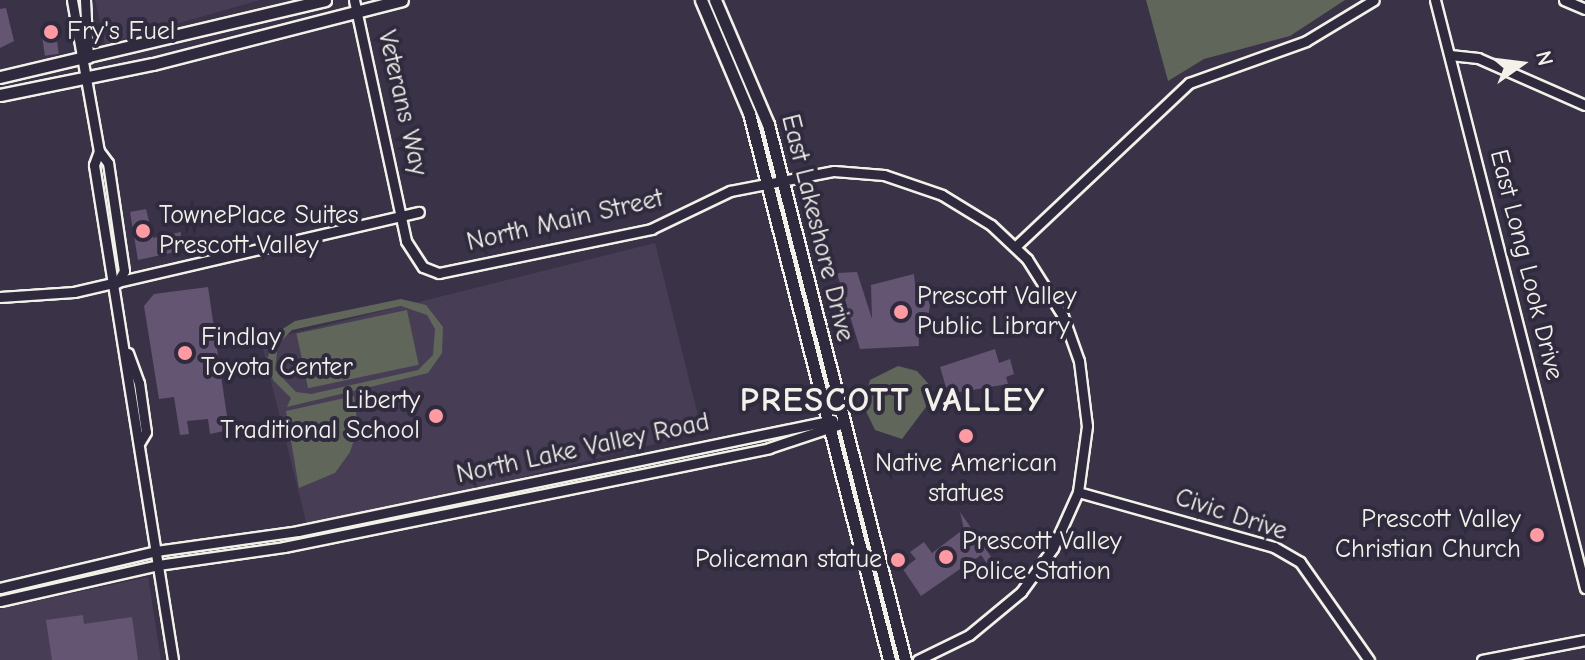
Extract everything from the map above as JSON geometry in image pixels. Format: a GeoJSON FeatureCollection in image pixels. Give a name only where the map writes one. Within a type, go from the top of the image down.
{"type":"FeatureCollection","features":[{"type":"Feature","properties":{"kind":"main road"},"geometry":{"type":"LineString","coordinates":[[0,77],[87,61],[325,0]]}},
{"type":"Feature","properties":{"kind":"main road"},"geometry":{"type":"LineString","coordinates":[[0,95],[89,78],[356,5],[402,0]]}},
{"type":"Feature","properties":{"kind":"main road","name":"East Lakeshore Drive"},"geometry":{"type":"LineString","coordinates":[[701,0],[731,44],[763,106],[905,660]]}},
{"type":"Feature","properties":{"kind":"main road","name":"East Lakeshore Drive"},"geometry":{"type":"LineString","coordinates":[[715,0],[731,44],[768,182],[889,660]]}},
{"type":"Feature","properties":{"kind":"street"},"geometry":{"type":"LineString","coordinates":[[72,0],[87,61],[99,151],[108,163],[124,271],[117,283],[128,353],[141,395],[146,432],[140,442],[173,660]]}},
{"type":"Feature","properties":{"kind":"street"},"geometry":{"type":"LineString","coordinates":[[85,0],[92,48],[87,61]]}},
{"type":"Feature","properties":{"kind":"street"},"geometry":{"type":"LineString","coordinates":[[1015,247],[1189,83],[1216,68],[1306,41],[1374,0]]}},
{"type":"Feature","properties":{"kind":"street","name":"East Long Look Drive"},"geometry":{"type":"LineString","coordinates":[[1435,0],[1584,582]]}},
{"type":"Feature","properties":{"kind":"street"},"geometry":{"type":"LineString","coordinates":[[1564,0],[1585,9]]}},
{"type":"Feature","properties":{"kind":"street","name":"Veterans Way"},"geometry":{"type":"LineString","coordinates":[[356,5],[401,216]]}},
{"type":"Feature","properties":{"kind":"street"},"geometry":{"type":"LineString","coordinates":[[1450,55],[1478,58],[1585,105]]}},
{"type":"Feature","properties":{"kind":"street","name":"North Main Street"},"geometry":{"type":"LineString","coordinates":[[401,216],[413,257],[439,273],[651,229],[730,191],[781,178],[851,171],[914,183],[968,209],[1015,247],[1055,301],[1079,361],[1087,426],[1078,492],[1053,548],[1021,592],[969,635],[918,660]]}},
{"type":"Feature","properties":{"kind":"street"},"geometry":{"type":"LineString","coordinates":[[0,297],[117,283],[419,212]]}},
{"type":"Feature","properties":{"kind":"street","name":"North Lake Valley Road"},"geometry":{"type":"LineString","coordinates":[[0,588],[156,551],[298,531],[844,423]]}},
{"type":"Feature","properties":{"kind":"street","name":"North Lake Valley Road"},"geometry":{"type":"LineString","coordinates":[[0,601],[158,565],[284,547],[829,425]]}},
{"type":"Feature","properties":{"kind":"street","name":"Civic Drive"},"geometry":{"type":"LineString","coordinates":[[1078,492],[1274,547],[1300,562],[1369,660]]}},
{"type":"Feature","properties":{"kind":"street"},"geometry":{"type":"LineString","coordinates":[[1482,660],[1585,640]]}},
{"type":"Feature","properties":{"kind":"shaded area"},"geometry":{"type":"Polygon","coordinates":[[[95,0],[260,0],[105,44],[95,0]]]}},
{"type":"Feature","properties":{"kind":"shaded area"},"geometry":{"type":"Polygon","coordinates":[[[655,243],[702,432],[308,530],[261,341],[655,243]]]}},
{"type":"Feature","properties":{"kind":"shaded area"},"geometry":{"type":"Polygon","coordinates":[[[148,577],[161,660],[0,660],[0,609],[148,577]]]}},
{"type":"Feature","properties":{"kind":"green space"},"geometry":{"type":"Polygon","coordinates":[[[1146,0],[1345,0],[1290,36],[1204,59],[1168,81],[1146,0]]]}},
{"type":"Feature","properties":{"kind":"green space"},"geometry":{"type":"Polygon","coordinates":[[[401,299],[426,305],[443,327],[442,353],[428,373],[287,407],[291,398],[273,380],[267,359],[278,332],[295,321],[401,299]],[[401,306],[292,330],[278,344],[275,370],[296,392],[311,394],[418,370],[433,355],[435,329],[427,315],[401,306]]]}},
{"type":"Feature","properties":{"kind":"green space"},"geometry":{"type":"Polygon","coordinates":[[[407,310],[419,365],[308,388],[296,333],[407,310]]]}},
{"type":"Feature","properties":{"kind":"green space"},"geometry":{"type":"Polygon","coordinates":[[[898,366],[917,371],[933,389],[932,399],[902,439],[875,430],[863,405],[870,380],[898,366]]]}},
{"type":"Feature","properties":{"kind":"green space"},"geometry":{"type":"Polygon","coordinates":[[[354,396],[358,428],[350,452],[335,473],[299,488],[286,411],[354,396]]]}},
{"type":"Feature","properties":{"kind":"building"},"geometry":{"type":"Polygon","coordinates":[[[6,8],[14,41],[0,48],[0,9],[6,8]]]}},
{"type":"Feature","properties":{"kind":"building","name":"Fry's Fuel"},"geometry":{"type":"Polygon","coordinates":[[[55,27],[59,54],[45,56],[41,29],[55,27]]]}},
{"type":"Feature","properties":{"kind":"building","name":"TownePlace Suites Prescott Valley"},"geometry":{"type":"Polygon","coordinates":[[[146,209],[153,238],[181,232],[180,251],[138,260],[130,212],[146,209]]]}},
{"type":"Feature","properties":{"kind":"building","name":"Prescott Valley Public Library"},"geometry":{"type":"Polygon","coordinates":[[[857,272],[872,319],[871,285],[914,274],[916,295],[926,295],[930,305],[928,317],[918,320],[919,346],[860,349],[837,273],[857,272]]]}},
{"type":"Feature","properties":{"kind":"building","name":"Findlay Toyota Center"},"geometry":{"type":"Polygon","coordinates":[[[208,287],[229,430],[210,434],[208,419],[187,421],[189,434],[180,435],[174,397],[159,399],[144,306],[154,294],[208,287]]]}},
{"type":"Feature","properties":{"kind":"building"},"geometry":{"type":"Polygon","coordinates":[[[995,349],[999,363],[1010,359],[1014,374],[1006,377],[1008,384],[948,394],[940,367],[995,349]]]}},
{"type":"Feature","properties":{"kind":"building","name":"Prescott Valley Police Station"},"geometry":{"type":"Polygon","coordinates":[[[960,512],[994,561],[988,565],[981,555],[967,565],[972,572],[965,577],[960,569],[921,596],[903,569],[916,559],[910,552],[924,542],[932,553],[964,529],[960,512]]]}},
{"type":"Feature","properties":{"kind":"building"},"geometry":{"type":"Polygon","coordinates":[[[83,615],[84,624],[132,617],[138,660],[52,660],[46,620],[83,615]]]}},
{"type":"Feature","properties":{"kind":"place","name":"Fry's Fuel"},"geometry":{"type":"Point","coordinates":[51,32]}},
{"type":"Feature","properties":{"kind":"place","name":"TownePlace Suites Prescott Valley"},"geometry":{"type":"Point","coordinates":[143,231]}},
{"type":"Feature","properties":{"kind":"place","name":"Prescott Valley Public Library"},"geometry":{"type":"Point","coordinates":[901,312]}},
{"type":"Feature","properties":{"kind":"place","name":"Findlay Toyota Center"},"geometry":{"type":"Point","coordinates":[185,353]}},
{"type":"Feature","properties":{"kind":"place","name":"Liberty Traditional School"},"geometry":{"type":"Point","coordinates":[436,416]}},
{"type":"Feature","properties":{"kind":"place","name":"Native American statues"},"geometry":{"type":"Point","coordinates":[966,436]}},
{"type":"Feature","properties":{"kind":"place","name":"Prescott Valley Christian Church"},"geometry":{"type":"Point","coordinates":[1537,535]}},
{"type":"Feature","properties":{"kind":"place","name":"Prescott Valley Police Station"},"geometry":{"type":"Point","coordinates":[946,557]}},
{"type":"Feature","properties":{"kind":"place","name":"Policeman statue"},"geometry":{"type":"Point","coordinates":[898,560]}},
{"type":"Feature","properties":{"kind":"district","name":"PRESCOTT VALLEY"},"geometry":{"type":"Point","coordinates":[893,401]}}]}
